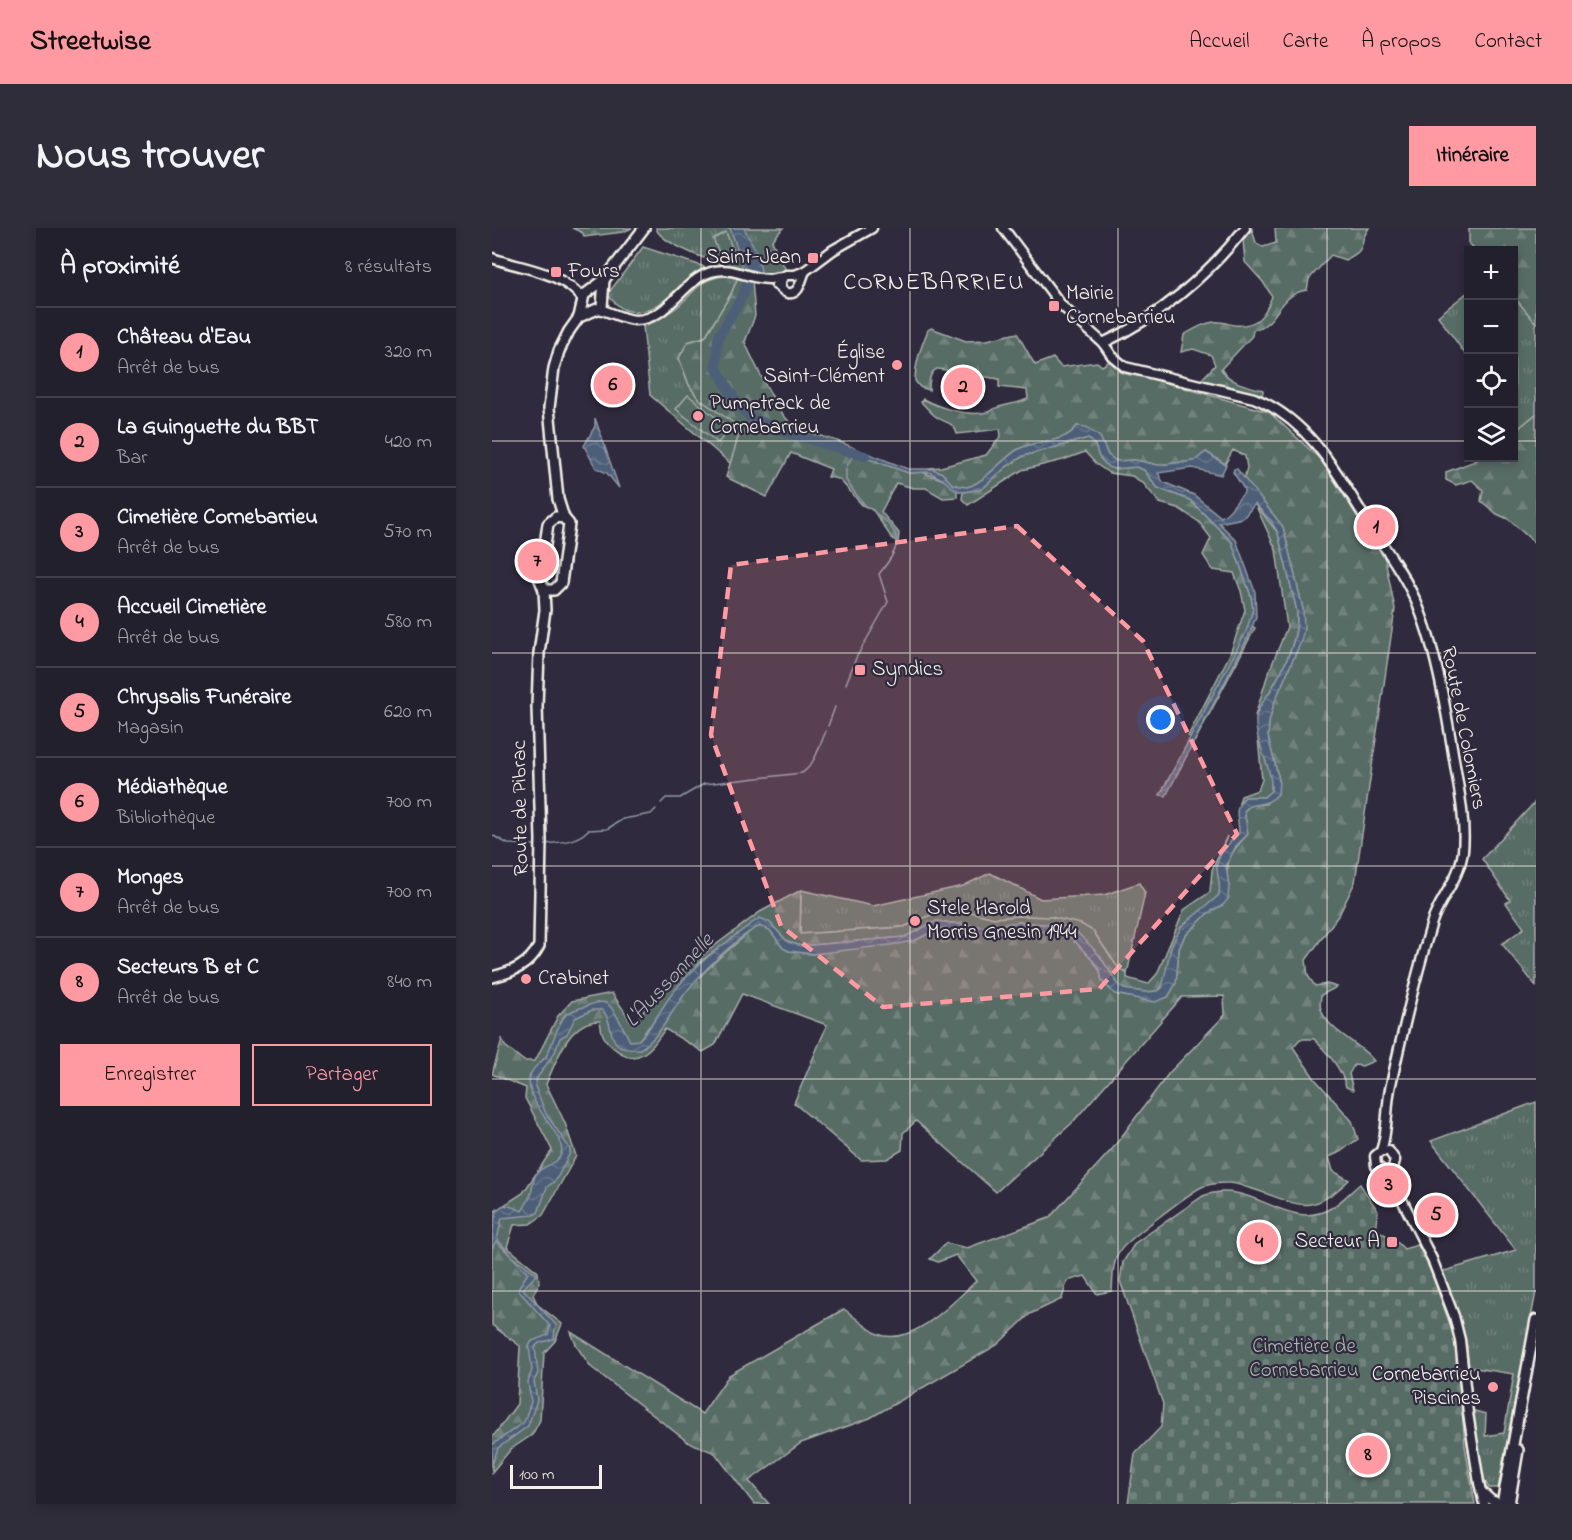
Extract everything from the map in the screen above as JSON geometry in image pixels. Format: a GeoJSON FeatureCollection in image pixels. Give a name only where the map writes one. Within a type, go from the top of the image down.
{"type":"FeatureCollection","features":[{"type":"Feature","properties":{"kind":"main road"},"geometry":{"type":"LineString","coordinates":[[549,590],[540,585],[548,524],[553,519],[564,518],[558,499],[550,428],[550,388],[559,351],[579,317],[587,296],[604,280],[642,231]]}},
{"type":"Feature","properties":{"kind":"main road"},"geometry":{"type":"LineString","coordinates":[[600,305],[604,280]]}},
{"type":"Feature","properties":{"kind":"main road"},"geometry":{"type":"LineString","coordinates":[[587,296],[599,291],[600,305]]}},
{"type":"Feature","properties":{"kind":"main road"},"geometry":{"type":"LineString","coordinates":[[587,296],[600,305]]}},
{"type":"Feature","properties":{"kind":"main road"},"geometry":{"type":"LineString","coordinates":[[579,317],[600,305]]}},
{"type":"Feature","properties":{"kind":"main road"},"geometry":{"type":"LineString","coordinates":[[553,519],[558,499]]}},
{"type":"Feature","properties":{"kind":"main road","name":"Route de Pibrac"},"geometry":{"type":"LineString","coordinates":[[492,976],[507,974],[523,966],[535,954],[539,946],[541,844],[537,706],[539,653],[549,590],[561,584],[569,524],[564,518]]}},
{"type":"Feature","properties":{"kind":"main road"},"geometry":{"type":"LineString","coordinates":[[1502,1504],[1536,1320]]}},
{"type":"Feature","properties":{"kind":"main road"},"geometry":{"type":"LineString","coordinates":[[1509,1504],[1536,1341]]}},
{"type":"Feature","properties":{"kind":"street"},"geometry":{"type":"LineString","coordinates":[[797,278],[831,251],[872,228]]}},
{"type":"Feature","properties":{"kind":"street","name":"Route de Colomiers"},"geometry":{"type":"LineString","coordinates":[[1003,228],[1062,306],[1103,343],[1112,356],[1125,367],[1254,398],[1269,404],[1304,430],[1329,460],[1398,569],[1419,610],[1445,705],[1463,827],[1462,854],[1458,869],[1433,919],[1425,948],[1390,1091],[1385,1151]]}},
{"type":"Feature","properties":{"kind":"street"},"geometry":{"type":"LineString","coordinates":[[1103,343],[1134,328],[1173,300],[1200,277],[1245,228]]}},
{"type":"Feature","properties":{"kind":"street"},"geometry":{"type":"LineString","coordinates":[[492,258],[549,275],[587,296]]}},
{"type":"Feature","properties":{"kind":"street"},"geometry":{"type":"LineString","coordinates":[[600,305],[634,320],[660,312],[703,274],[720,270],[765,278],[783,277],[789,274],[797,278]]}},
{"type":"Feature","properties":{"kind":"street"},"geometry":{"type":"LineString","coordinates":[[781,287],[783,277]]}},
{"type":"Feature","properties":{"kind":"street"},"geometry":{"type":"LineString","coordinates":[[765,278],[781,287],[785,292],[793,293],[799,289],[797,278]]}},
{"type":"Feature","properties":{"kind":"street"},"geometry":{"type":"LineString","coordinates":[[1385,1151],[1395,1160],[1388,1170],[1378,1168],[1374,1163],[1376,1156],[1385,1151]]}},
{"type":"Feature","properties":{"kind":"street"},"geometry":{"type":"LineString","coordinates":[[1388,1170],[1428,1251],[1456,1324],[1460,1340],[1468,1413],[1484,1504]]}},
{"type":"Feature","properties":{"kind":"street"},"geometry":{"type":"LineString","coordinates":[[1480,1490],[1491,1500],[1502,1504]]}},
{"type":"Feature","properties":{"kind":"highlighted area"},"geometry":{"type":"Polygon","coordinates":[[[1017,526],[1143,641],[1237,834],[1099,989],[883,1007],[781,926],[711,735],[731,565],[1017,526]]]}},
{"type":"Feature","properties":{"kind":"green space"},"geometry":{"type":"Polygon","coordinates":[[[572,228],[632,228],[623,232],[584,237],[583,233],[572,228]]]}},
{"type":"Feature","properties":{"kind":"green space"},"geometry":{"type":"Polygon","coordinates":[[[656,228],[783,228],[772,241],[786,270],[779,275],[768,275],[733,268],[674,244],[662,236],[656,228]]]}},
{"type":"Feature","properties":{"kind":"green space"},"geometry":{"type":"Polygon","coordinates":[[[1275,228],[1369,228],[1360,249],[1353,256],[1345,260],[1331,255],[1309,279],[1307,290],[1290,297],[1268,322],[1253,330],[1252,336],[1221,369],[1234,381],[1263,390],[1262,398],[1256,394],[1201,380],[1215,365],[1211,355],[1193,349],[1181,352],[1184,335],[1199,327],[1217,322],[1234,325],[1249,324],[1263,314],[1272,296],[1245,262],[1243,240],[1252,229],[1256,243],[1263,247],[1276,243],[1275,228]]]}},
{"type":"Feature","properties":{"kind":"green space"},"geometry":{"type":"Polygon","coordinates":[[[1469,228],[1536,228],[1536,323],[1518,302],[1518,246],[1472,246],[1469,243],[1469,228]]]}},
{"type":"Feature","properties":{"kind":"green space"},"geometry":{"type":"Polygon","coordinates":[[[726,232],[732,248],[731,256],[719,252],[713,239],[726,232]]]}},
{"type":"Feature","properties":{"kind":"green space"},"geometry":{"type":"Polygon","coordinates":[[[643,247],[705,268],[658,305],[637,312],[625,310],[607,295],[643,247]]]}},
{"type":"Feature","properties":{"kind":"green space"},"geometry":{"type":"Polygon","coordinates":[[[728,275],[738,277],[731,294],[705,337],[688,342],[679,358],[689,385],[698,398],[741,428],[731,464],[650,395],[643,326],[673,310],[704,283],[728,275]]]}},
{"type":"Feature","properties":{"kind":"green space"},"geometry":{"type":"Polygon","coordinates":[[[738,277],[752,280],[755,316],[745,342],[785,417],[797,427],[854,448],[853,453],[909,473],[922,472],[944,480],[957,490],[957,497],[943,498],[926,488],[913,488],[896,483],[881,512],[899,533],[898,543],[891,537],[873,510],[862,505],[839,479],[828,477],[831,469],[791,453],[767,497],[726,477],[741,428],[698,398],[689,385],[679,358],[688,342],[705,337],[731,294],[738,277]]]}},
{"type":"Feature","properties":{"kind":"green space"},"geometry":{"type":"Polygon","coordinates":[[[1464,295],[1464,352],[1438,316],[1464,295]]]}},
{"type":"Feature","properties":{"kind":"green space"},"geometry":{"type":"Polygon","coordinates":[[[1518,302],[1536,323],[1536,414],[1518,429],[1518,302]]]}},
{"type":"Feature","properties":{"kind":"green space"},"geometry":{"type":"Polygon","coordinates":[[[931,328],[966,341],[987,340],[1017,333],[1035,365],[1053,358],[1061,367],[1097,362],[1102,366],[1110,361],[1119,367],[1119,371],[1126,374],[1146,377],[1269,412],[1321,460],[1385,559],[1395,609],[1355,882],[1340,913],[1306,960],[1308,976],[1315,986],[1327,984],[1337,987],[1321,995],[1320,1007],[1325,1017],[1337,1031],[1374,1061],[1362,1066],[1354,1065],[1349,1074],[1353,1090],[1346,1087],[1337,1067],[1314,1039],[1300,1039],[1293,1047],[1315,1079],[1352,1121],[1358,1139],[1329,1157],[1333,1171],[1349,1180],[1335,1193],[1311,1204],[1290,1202],[1232,1183],[1209,1185],[1198,1189],[1146,1227],[1120,1251],[1114,1265],[1112,1291],[1097,1294],[1085,1276],[1067,1281],[1062,1299],[1030,1314],[997,1345],[870,1418],[801,1443],[749,1481],[769,1504],[754,1504],[715,1453],[688,1442],[591,1367],[577,1347],[571,1332],[702,1414],[729,1375],[844,1309],[878,1334],[891,1337],[918,1329],[944,1311],[976,1281],[956,1255],[938,1262],[930,1259],[946,1243],[967,1248],[1049,1218],[1113,1148],[1169,1073],[1225,1015],[1224,996],[1182,997],[1072,1123],[996,1192],[916,1121],[903,1133],[902,1150],[887,1159],[861,1160],[794,1103],[827,1025],[742,994],[715,1045],[703,1052],[665,1029],[650,1048],[633,1057],[618,1051],[605,1039],[600,1021],[589,1022],[572,1034],[560,1053],[546,1084],[565,1123],[576,1156],[543,1215],[530,1224],[514,1225],[507,1247],[538,1272],[539,1283],[533,1295],[538,1305],[562,1324],[555,1341],[544,1353],[540,1420],[532,1435],[511,1449],[492,1472],[492,1438],[517,1404],[520,1346],[492,1325],[492,1213],[523,1193],[552,1150],[525,1098],[526,1088],[492,1074],[502,1039],[505,1046],[524,1061],[535,1061],[558,1016],[572,1001],[612,993],[633,1024],[670,979],[760,912],[801,890],[800,934],[904,927],[935,913],[971,912],[994,918],[1051,917],[1081,924],[1093,931],[1116,965],[1127,974],[1127,978],[1148,984],[1157,974],[1184,910],[1210,892],[1212,870],[1227,836],[1217,865],[1219,895],[1171,947],[1164,984],[1158,991],[1124,989],[1118,984],[1099,955],[1061,926],[1020,922],[983,927],[937,921],[905,937],[801,946],[788,942],[769,922],[760,918],[701,961],[639,1040],[644,1047],[659,1031],[687,989],[719,958],[760,925],[770,930],[783,948],[813,954],[916,940],[937,929],[992,933],[1032,930],[1064,934],[1072,938],[1095,963],[1102,981],[1115,994],[1151,1001],[1168,997],[1176,983],[1179,949],[1184,937],[1208,913],[1229,886],[1227,870],[1230,857],[1248,834],[1244,811],[1251,805],[1266,804],[1279,780],[1268,737],[1269,722],[1274,703],[1301,641],[1303,609],[1283,527],[1244,479],[1247,468],[1245,456],[1233,450],[1225,464],[1206,452],[1195,461],[1158,465],[1135,460],[1116,461],[1108,455],[1100,437],[1077,426],[1065,436],[1017,450],[973,485],[967,487],[953,485],[942,473],[929,468],[986,455],[1001,436],[1000,429],[957,434],[951,425],[939,419],[921,402],[923,399],[954,411],[980,413],[1028,399],[1027,390],[999,387],[999,379],[937,369],[931,375],[929,390],[920,387],[915,381],[916,368],[923,343],[931,328]]]}},
{"type":"Feature","properties":{"kind":"green space","name":"Pumptrack de Cornebarrieu"},"geometry":{"type":"Polygon","coordinates":[[[688,395],[730,429],[718,443],[676,409],[688,395]]]}},
{"type":"Feature","properties":{"kind":"green space"},"geometry":{"type":"Polygon","coordinates":[[[1536,414],[1536,544],[1508,519],[1497,514],[1481,501],[1483,490],[1472,480],[1456,485],[1446,480],[1446,472],[1472,462],[1518,462],[1518,429],[1536,414]]]}},
{"type":"Feature","properties":{"kind":"green space"},"geometry":{"type":"Polygon","coordinates":[[[1088,438],[1095,445],[1099,457],[1114,469],[1136,467],[1144,470],[1158,488],[1190,500],[1232,542],[1251,596],[1253,609],[1249,624],[1255,628],[1195,741],[1188,736],[1230,654],[1245,610],[1234,573],[1213,570],[1203,555],[1211,538],[1199,522],[1178,508],[1160,503],[1143,483],[1132,476],[1109,473],[1085,452],[1022,470],[968,505],[962,499],[963,492],[982,489],[1006,467],[1023,456],[1088,438]]]}},
{"type":"Feature","properties":{"kind":"green space"},"geometry":{"type":"Polygon","coordinates":[[[1255,504],[1278,533],[1297,611],[1297,625],[1284,666],[1255,716],[1267,677],[1287,627],[1276,550],[1255,504]]]}},
{"type":"Feature","properties":{"kind":"green space"},"geometry":{"type":"Polygon","coordinates":[[[1258,738],[1272,778],[1271,791],[1264,797],[1245,797],[1239,803],[1241,796],[1258,790],[1262,780],[1258,738]]]}},
{"type":"Feature","properties":{"kind":"green space"},"geometry":{"type":"Polygon","coordinates":[[[1536,801],[1536,986],[1502,944],[1524,928],[1506,903],[1510,900],[1482,859],[1536,801]]]}},
{"type":"Feature","properties":{"kind":"green space"},"geometry":{"type":"Polygon","coordinates":[[[990,873],[1041,899],[1104,895],[1139,883],[1145,893],[1127,974],[1116,965],[1093,931],[1051,917],[994,918],[971,912],[935,913],[904,927],[800,934],[801,890],[873,906],[963,886],[990,873]]]}},
{"type":"Feature","properties":{"kind":"green space"},"geometry":{"type":"Polygon","coordinates":[[[1536,1102],[1536,1292],[1498,1488],[1489,1488],[1484,1479],[1471,1410],[1486,1414],[1485,1436],[1504,1433],[1514,1374],[1469,1367],[1466,1342],[1441,1272],[1516,1250],[1431,1141],[1536,1102]]]}},
{"type":"Feature","properties":{"kind":"green space","name":"Cimetière de Cornebarrieu"},"geometry":{"type":"Polygon","coordinates":[[[1360,1184],[1378,1211],[1375,1229],[1396,1241],[1404,1249],[1418,1245],[1432,1274],[1453,1333],[1458,1361],[1465,1446],[1475,1504],[1128,1504],[1135,1454],[1161,1427],[1163,1404],[1120,1281],[1123,1262],[1135,1243],[1203,1196],[1221,1192],[1238,1194],[1285,1211],[1315,1214],[1335,1206],[1360,1184]]]}},
{"type":"Feature","properties":{"kind":"water"},"geometry":{"type":"Polygon","coordinates":[[[730,228],[744,228],[755,249],[762,274],[742,270],[742,262],[730,228]]]}},
{"type":"Feature","properties":{"kind":"water"},"geometry":{"type":"Polygon","coordinates":[[[595,418],[619,488],[607,473],[596,468],[584,446],[595,426],[595,418]]]}},
{"type":"Feature","properties":{"kind":"water"},"geometry":{"type":"Polygon","coordinates":[[[1077,426],[1086,427],[1100,437],[1108,455],[1116,461],[1135,460],[1158,465],[1194,461],[1206,452],[1226,465],[1221,475],[1192,468],[1158,473],[1163,482],[1194,495],[1221,517],[1244,493],[1244,489],[1233,472],[1237,469],[1283,527],[1303,609],[1304,628],[1301,641],[1274,703],[1269,722],[1268,737],[1279,780],[1278,794],[1268,802],[1247,807],[1244,811],[1248,834],[1236,846],[1226,866],[1228,899],[1223,905],[1208,913],[1184,937],[1179,949],[1176,983],[1168,997],[1155,1002],[1115,994],[1102,981],[1095,963],[1072,938],[1064,934],[1032,930],[992,933],[937,929],[916,940],[898,944],[813,954],[783,948],[770,930],[760,926],[731,946],[701,975],[654,1037],[640,1049],[628,1049],[615,1042],[607,1016],[602,1010],[592,1010],[575,1018],[567,1034],[560,1038],[555,1052],[537,1078],[535,1086],[546,1114],[570,1149],[570,1153],[556,1180],[547,1187],[538,1213],[502,1218],[497,1239],[513,1257],[537,1274],[523,1289],[557,1326],[554,1339],[539,1343],[535,1347],[538,1373],[534,1381],[537,1400],[528,1426],[498,1448],[492,1465],[492,1445],[524,1422],[531,1402],[528,1382],[532,1370],[529,1346],[532,1341],[548,1335],[550,1326],[519,1291],[528,1273],[496,1241],[492,1249],[494,1226],[497,1213],[502,1206],[522,1211],[531,1195],[535,1175],[557,1160],[561,1154],[558,1138],[533,1097],[530,1076],[547,1055],[559,1026],[568,1013],[595,1003],[606,1003],[616,1014],[630,1041],[639,1040],[672,994],[690,974],[719,947],[760,918],[769,922],[788,942],[801,946],[905,937],[936,921],[983,927],[1020,922],[1061,926],[1075,931],[1086,941],[1124,989],[1158,991],[1162,988],[1171,947],[1181,927],[1219,895],[1218,859],[1239,833],[1237,814],[1241,802],[1245,797],[1264,797],[1271,791],[1269,772],[1256,728],[1256,715],[1286,662],[1296,632],[1297,611],[1278,533],[1271,521],[1255,504],[1243,518],[1219,523],[1236,540],[1255,592],[1256,617],[1248,637],[1166,796],[1160,795],[1246,632],[1253,609],[1251,596],[1232,542],[1190,500],[1158,488],[1144,470],[1136,467],[1114,469],[1108,467],[1088,438],[1023,456],[1006,467],[982,489],[963,492],[955,490],[944,480],[929,472],[909,473],[852,453],[854,448],[908,469],[933,469],[942,473],[953,485],[967,487],[986,476],[1017,450],[1065,436],[1077,426]]]}},
{"type":"Feature","properties":{"kind":"waterway","name":"L'Aussonnelle"},"geometry":{"type":"LineString","coordinates":[[751,267],[744,293],[718,338],[716,367],[738,405],[750,417],[791,434],[865,456]]}},
{"type":"Feature","properties":{"kind":"waterway"},"geometry":{"type":"LineString","coordinates":[[846,684],[856,658],[888,602],[879,574],[896,546],[894,532],[880,516],[863,503],[846,480],[846,468],[854,453]]}},
{"type":"Feature","properties":{"kind":"waterway"},"geometry":{"type":"LineString","coordinates":[[828,726],[835,707]]}},
{"type":"Feature","properties":{"kind":"waterway"},"geometry":{"type":"LineString","coordinates":[[661,803],[666,798],[680,798],[704,784],[802,773],[814,760],[826,731]]}},
{"type":"Feature","properties":{"kind":"waterway"},"geometry":{"type":"LineString","coordinates":[[545,844],[574,839],[588,830],[607,829],[623,819],[651,814],[656,809]]}},
{"type":"Feature","properties":{"kind":"waterway"},"geometry":{"type":"LineString","coordinates":[[492,835],[508,844],[536,845]]}},
{"type":"Feature","properties":{"kind":"place","name":"Saint-Jean"},"geometry":{"type":"Point","coordinates":[813,258]}},
{"type":"Feature","properties":{"kind":"place","name":"Fours"},"geometry":{"type":"Point","coordinates":[556,272]}},
{"type":"Feature","properties":{"kind":"place","name":"Mairie Cornebarrieu"},"geometry":{"type":"Point","coordinates":[1054,306]}},
{"type":"Feature","properties":{"kind":"place","name":"Église Saint-Clément"},"geometry":{"type":"Point","coordinates":[897,365]}},
{"type":"Feature","properties":{"kind":"place","name":"Médiathèque"},"geometry":{"type":"Point","coordinates":[613,385]}},
{"type":"Feature","properties":{"kind":"place","name":"La Guinguette du BBT"},"geometry":{"type":"Point","coordinates":[963,387]}},
{"type":"Feature","properties":{"kind":"place","name":"Pumptrack de Cornebarrieu"},"geometry":{"type":"Point","coordinates":[698,416]}},
{"type":"Feature","properties":{"kind":"place","name":"Château d'Eau"},"geometry":{"type":"Point","coordinates":[1376,527]}},
{"type":"Feature","properties":{"kind":"place","name":"Monges"},"geometry":{"type":"Point","coordinates":[537,561]}},
{"type":"Feature","properties":{"kind":"place","name":"Syndics"},"geometry":{"type":"Point","coordinates":[860,670]}},
{"type":"Feature","properties":{"kind":"place","name":"Stele Harold Morris Gnesin 1944"},"geometry":{"type":"Point","coordinates":[915,921]}},
{"type":"Feature","properties":{"kind":"place","name":"Crabinet"},"geometry":{"type":"Point","coordinates":[526,979]}},
{"type":"Feature","properties":{"kind":"place","name":"Cimetière Cornebarrieu"},"geometry":{"type":"Point","coordinates":[1389,1185]}},
{"type":"Feature","properties":{"kind":"place","name":"Chrysalis Funéraire"},"geometry":{"type":"Point","coordinates":[1436,1215]}},
{"type":"Feature","properties":{"kind":"place","name":"Accueil Cimetière"},"geometry":{"type":"Point","coordinates":[1259,1242]}},
{"type":"Feature","properties":{"kind":"place","name":"Secteur A"},"geometry":{"type":"Point","coordinates":[1392,1242]}},
{"type":"Feature","properties":{"kind":"place","name":"Cornebarrieu Piscines"},"geometry":{"type":"Point","coordinates":[1493,1387]}},
{"type":"Feature","properties":{"kind":"place","name":"Secteurs B et C"},"geometry":{"type":"Point","coordinates":[1368,1455]}},
{"type":"Feature","properties":{"kind":"district","name":"CORNEBARRIEU"},"geometry":{"type":"Point","coordinates":[934,283]}}]}
